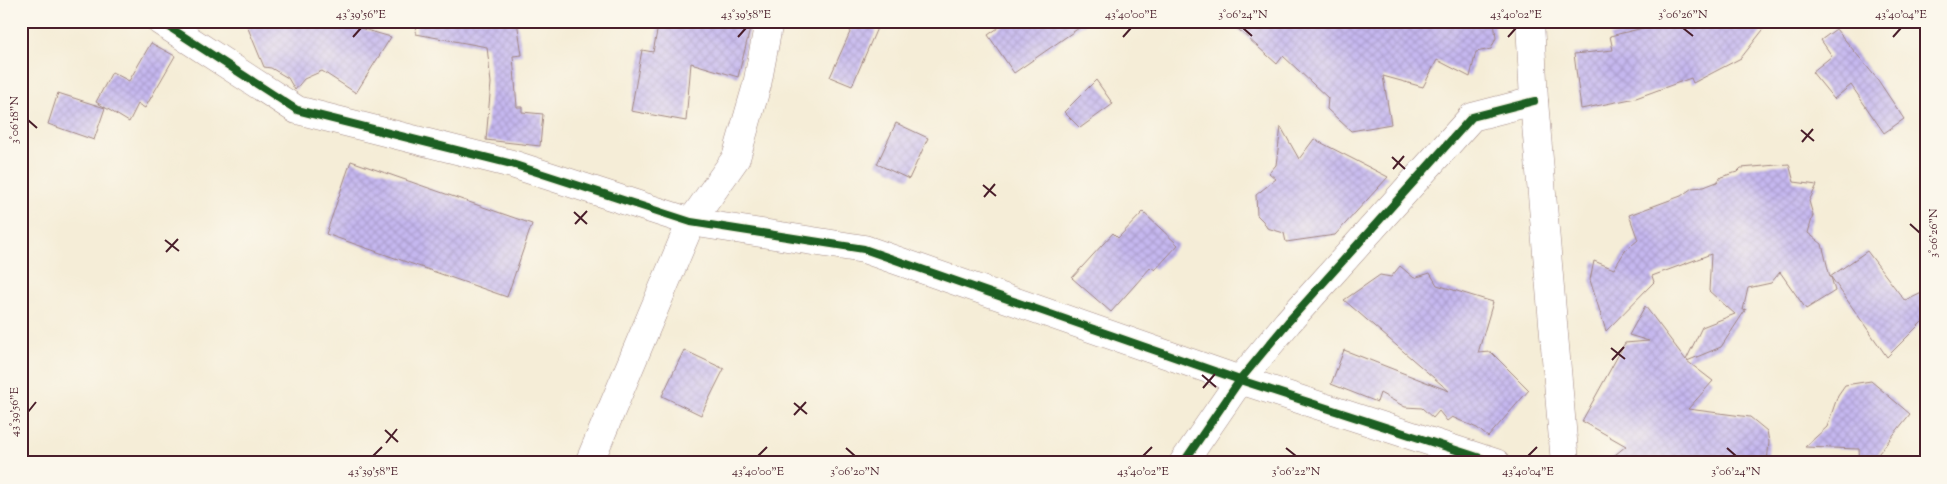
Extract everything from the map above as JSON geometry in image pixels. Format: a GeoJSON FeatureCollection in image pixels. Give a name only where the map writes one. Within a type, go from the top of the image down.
{"type":"FeatureCollection","features":[{"type":"Feature","properties":{"kind":"street"},"geometry":{"type":"LineString","coordinates":[[160,21],[297,110],[512,164],[691,222],[864,249],[1240,380],[1496,463]]}},
{"type":"Feature","properties":{"kind":"street"},"geometry":{"type":"LineString","coordinates":[[589,463],[691,222],[736,158],[757,85],[768,21]]}},
{"type":"Feature","properties":{"kind":"street"},"geometry":{"type":"LineString","coordinates":[[1530,21],[1534,102],[1565,463]]}},
{"type":"Feature","properties":{"kind":"street"},"geometry":{"type":"LineString","coordinates":[[1183,463],[1240,380],[1295,315],[1472,117],[1534,102]]}},
{"type":"Feature","properties":{"kind":"building"},"geometry":{"type":"Polygon","coordinates":[[[245,21],[335,21],[391,37],[356,93],[322,71],[304,79],[295,90],[288,78],[271,68],[264,67],[245,21]]]}},
{"type":"Feature","properties":{"kind":"building"},"geometry":{"type":"Polygon","coordinates":[[[417,21],[517,21],[522,55],[513,56],[517,107],[522,107],[522,112],[543,114],[540,146],[486,140],[491,83],[487,47],[416,34],[417,21]]]}},
{"type":"Feature","properties":{"kind":"building"},"geometry":{"type":"Polygon","coordinates":[[[659,21],[733,21],[751,25],[738,77],[691,63],[686,121],[631,111],[642,50],[653,52],[659,21]]]}},
{"type":"Feature","properties":{"kind":"building"},"geometry":{"type":"Polygon","coordinates":[[[855,21],[880,21],[852,86],[830,77],[855,21]]]}},
{"type":"Feature","properties":{"kind":"building"},"geometry":{"type":"Polygon","coordinates":[[[1008,21],[1089,21],[1014,73],[988,35],[1008,21]]]}},
{"type":"Feature","properties":{"kind":"building"},"geometry":{"type":"Polygon","coordinates":[[[1229,21],[1494,21],[1496,38],[1491,49],[1476,52],[1470,77],[1437,60],[1423,87],[1383,76],[1391,124],[1351,131],[1327,109],[1328,98],[1283,56],[1277,64],[1229,21]]]}},
{"type":"Feature","properties":{"kind":"building"},"geometry":{"type":"Polygon","coordinates":[[[1672,21],[1770,21],[1741,58],[1693,83],[1691,78],[1636,98],[1581,109],[1574,54],[1613,50],[1610,36],[1672,21]]]}},
{"type":"Feature","properties":{"kind":"building"},"geometry":{"type":"Polygon","coordinates":[[[1836,29],[1878,80],[1904,119],[1884,133],[1851,85],[1834,99],[1812,72],[1832,56],[1821,40],[1836,29]]]}},
{"type":"Feature","properties":{"kind":"building"},"geometry":{"type":"Polygon","coordinates":[[[151,43],[175,56],[145,108],[138,104],[129,122],[96,102],[112,72],[129,81],[151,43]]]}},
{"type":"Feature","properties":{"kind":"building"},"geometry":{"type":"Polygon","coordinates":[[[1096,80],[1113,104],[1080,128],[1064,112],[1096,80]]]}},
{"type":"Feature","properties":{"kind":"building"},"geometry":{"type":"Polygon","coordinates":[[[58,93],[105,108],[94,140],[48,124],[58,93]]]}},
{"type":"Feature","properties":{"kind":"building"},"geometry":{"type":"Polygon","coordinates":[[[896,123],[928,138],[909,179],[877,164],[896,123]]]}},
{"type":"Feature","properties":{"kind":"building"},"geometry":{"type":"Polygon","coordinates":[[[1281,127],[1299,159],[1314,139],[1388,177],[1335,235],[1286,242],[1284,233],[1267,228],[1257,215],[1256,195],[1276,179],[1269,173],[1276,165],[1281,127]]]}},
{"type":"Feature","properties":{"kind":"building"},"geometry":{"type":"Polygon","coordinates":[[[351,161],[532,224],[507,297],[326,234],[351,161]]]}},
{"type":"Feature","properties":{"kind":"building"},"geometry":{"type":"Polygon","coordinates":[[[1789,164],[1794,182],[1817,185],[1809,201],[1813,215],[1808,233],[1822,244],[1830,277],[1867,251],[1905,301],[1926,291],[1926,318],[1887,357],[1831,277],[1835,291],[1806,309],[1780,272],[1771,283],[1748,288],[1743,310],[1746,309],[1721,347],[1687,361],[1713,381],[1688,409],[1750,417],[1767,431],[1769,442],[1767,463],[1605,463],[1626,446],[1582,421],[1625,343],[1649,341],[1629,335],[1645,306],[1686,360],[1702,327],[1735,314],[1709,291],[1711,254],[1652,276],[1654,282],[1606,331],[1590,280],[1594,261],[1614,269],[1625,251],[1638,240],[1629,215],[1681,196],[1692,188],[1704,187],[1717,182],[1721,177],[1737,172],[1741,168],[1789,164]]]}},
{"type":"Feature","properties":{"kind":"building"},"geometry":{"type":"Polygon","coordinates":[[[1143,212],[1178,245],[1155,270],[1151,267],[1111,312],[1072,278],[1113,233],[1118,238],[1143,212]]]}},
{"type":"Feature","properties":{"kind":"building"},"geometry":{"type":"Polygon","coordinates":[[[1400,266],[1414,278],[1430,273],[1437,285],[1493,302],[1478,353],[1491,352],[1529,390],[1488,437],[1477,428],[1452,417],[1447,421],[1439,411],[1433,418],[1422,408],[1405,407],[1380,393],[1377,402],[1331,384],[1344,350],[1449,391],[1344,300],[1380,275],[1391,277],[1400,266]]]}},
{"type":"Feature","properties":{"kind":"building"},"geometry":{"type":"Polygon","coordinates":[[[684,350],[724,369],[701,415],[662,396],[684,350]]]}},
{"type":"Feature","properties":{"kind":"building"},"geometry":{"type":"Polygon","coordinates":[[[1871,381],[1910,414],[1871,463],[1860,463],[1859,449],[1805,447],[1827,427],[1838,395],[1845,385],[1871,381]]]}},
{"type":"Feature","properties":{"kind":"cycle path"},"geometry":{"type":"LineString","coordinates":[[160,21],[297,110],[512,164],[691,222],[864,249],[1240,380],[1496,463]]}},
{"type":"Feature","properties":{"kind":"cycle path"},"geometry":{"type":"LineString","coordinates":[[1183,463],[1240,380],[1288,322],[1472,117],[1534,101]]}}]}
